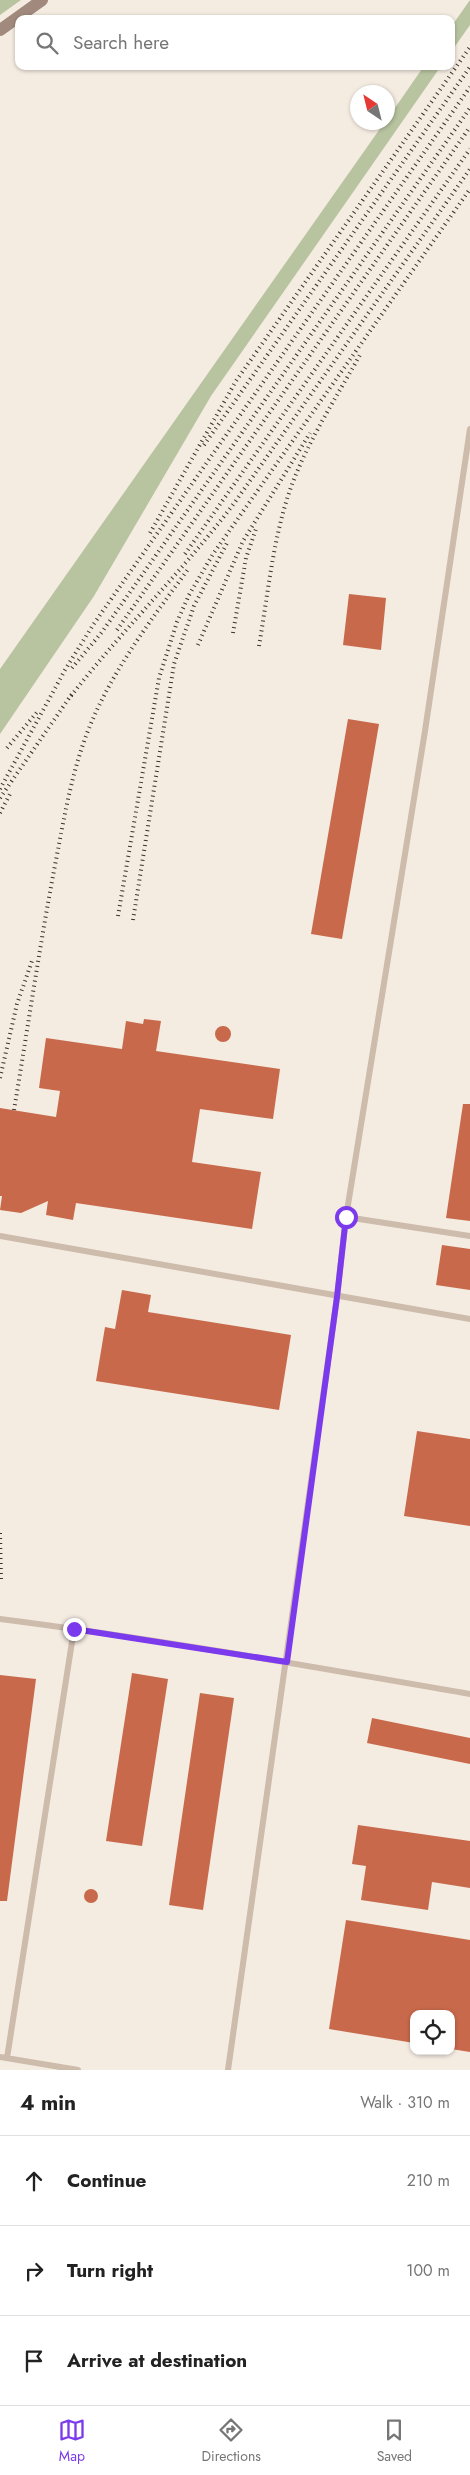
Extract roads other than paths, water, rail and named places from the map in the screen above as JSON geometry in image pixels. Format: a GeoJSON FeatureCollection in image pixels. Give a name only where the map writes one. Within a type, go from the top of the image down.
{"type":"FeatureCollection","features":[{"type":"Feature","properties":{"kind":"street"},"geometry":{"type":"LineString","coordinates":[[21,15],[42,0]]}},
{"type":"Feature","properties":{"kind":"street"},"geometry":{"type":"LineString","coordinates":[[0,30],[15,19]]}},
{"type":"Feature","properties":{"kind":"lane"},"geometry":{"type":"LineString","coordinates":[[228,2070],[287,1662],[337,1297],[346,1217],[425,730],[470,429]]}},
{"type":"Feature","properties":{"kind":"lane"},"geometry":{"type":"LineString","coordinates":[[346,1217],[470,1236]]}},
{"type":"Feature","properties":{"kind":"lane"},"geometry":{"type":"LineString","coordinates":[[0,1236],[470,1319]]}},
{"type":"Feature","properties":{"kind":"lane"},"geometry":{"type":"LineString","coordinates":[[0,1619],[287,1662],[470,1694]]}},
{"type":"Feature","properties":{"kind":"lane"},"geometry":{"type":"LineString","coordinates":[[74,1629],[3,2057],[78,2070]]}},
{"type":"Feature","properties":{"kind":"railway"},"geometry":{"type":"LineString","coordinates":[[455,68],[470,47]]}},
{"type":"Feature","properties":{"kind":"railway"},"geometry":{"type":"LineString","coordinates":[[204,445],[470,67]]}},
{"type":"Feature","properties":{"kind":"railway"},"geometry":{"type":"LineString","coordinates":[[150,533],[236,381],[454,70]]}},
{"type":"Feature","properties":{"kind":"railway"},"geometry":{"type":"LineString","coordinates":[[0,789],[65,670],[93,625],[470,87]]}},
{"type":"Feature","properties":{"kind":"railway"},"geometry":{"type":"LineString","coordinates":[[72,668],[102,632],[470,108]]}},
{"type":"Feature","properties":{"kind":"railway"},"geometry":{"type":"LineString","coordinates":[[117,630],[470,127]]}},
{"type":"Feature","properties":{"kind":"railway"},"geometry":{"type":"LineString","coordinates":[[185,554],[470,149]]}},
{"type":"Feature","properties":{"kind":"railway"},"geometry":{"type":"LineString","coordinates":[[71,696],[111,647],[195,552],[235,502],[470,169]]}},
{"type":"Feature","properties":{"kind":"railway"},"geometry":{"type":"LineString","coordinates":[[118,916],[159,678],[177,622],[189,595],[213,554],[470,189]]}},
{"type":"Feature","properties":{"kind":"railway"},"geometry":{"type":"LineString","coordinates":[[259,646],[275,547],[290,490],[313,438],[360,355]]}},
{"type":"Feature","properties":{"kind":"railway"},"geometry":{"type":"LineString","coordinates":[[198,645],[243,541],[310,433]]}},
{"type":"Feature","properties":{"kind":"railway"},"geometry":{"type":"LineString","coordinates":[[233,633],[246,558],[256,529]]}},
{"type":"Feature","properties":{"kind":"railway"},"geometry":{"type":"LineString","coordinates":[[133,920],[174,664],[194,606],[227,543]]}},
{"type":"Feature","properties":{"kind":"railway"},"geometry":{"type":"LineString","coordinates":[[14,1110],[39,954],[66,807],[85,738],[112,680],[162,604],[189,568]]}},
{"type":"Feature","properties":{"kind":"railway"},"geometry":{"type":"LineString","coordinates":[[0,798],[74,691]]}},
{"type":"Feature","properties":{"kind":"railway"},"geometry":{"type":"LineString","coordinates":[[7,748],[38,711]]}},
{"type":"Feature","properties":{"kind":"railway"},"geometry":{"type":"LineString","coordinates":[[0,813],[11,792]]}},
{"type":"Feature","properties":{"kind":"railway"},"geometry":{"type":"LineString","coordinates":[[0,1078],[17,1004],[33,958]]}},
{"type":"Feature","properties":{"kind":"railway"},"geometry":{"type":"LineString","coordinates":[[0,1533],[1,1581]]}}]}
